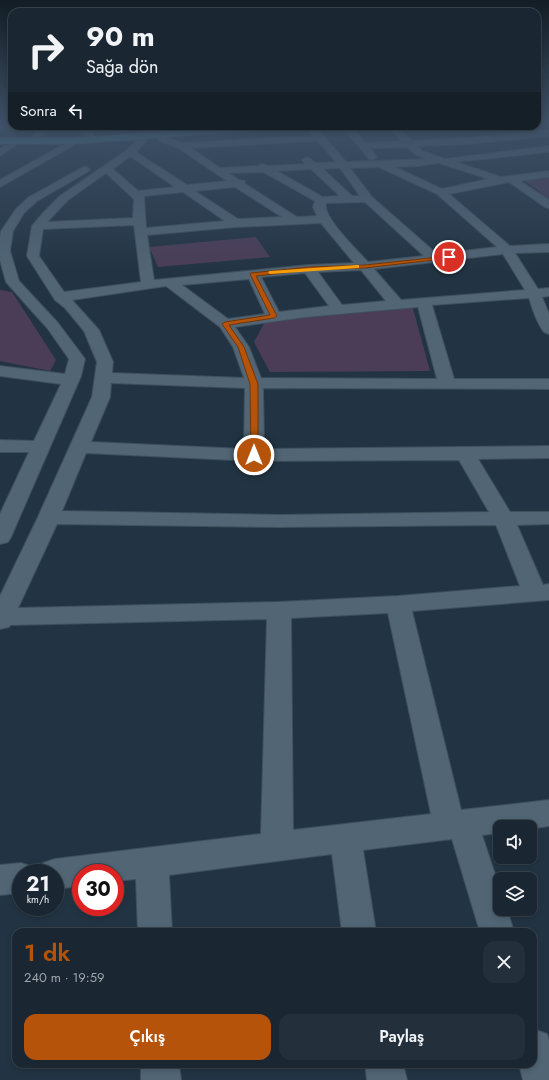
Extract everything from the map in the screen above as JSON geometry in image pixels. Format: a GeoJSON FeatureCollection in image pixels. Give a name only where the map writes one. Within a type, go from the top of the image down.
{"type":"FeatureCollection","features":[{"type":"Feature","properties":{"kind":"street"},"geometry":{"type":"LineString","coordinates":[[0,184],[20,172]]}},
{"type":"Feature","properties":{"kind":"street"},"geometry":{"type":"LineString","coordinates":[[0,538],[71,380],[77,359],[53,326],[6,282],[4,251],[7,231],[26,198],[78,172]]}},
{"type":"Feature","properties":{"kind":"street"},"geometry":{"type":"LineString","coordinates":[[100,172],[64,198],[38,226],[33,256],[60,296],[91,330],[105,362],[101,397],[49,517],[1,619],[279,610],[398,604],[542,593],[504,519],[465,454]]}},
{"type":"Feature","properties":{"kind":"street"},"geometry":{"type":"LineString","coordinates":[[111,172],[140,198],[140,227],[148,284]]}},
{"type":"Feature","properties":{"kind":"street"},"geometry":{"type":"LineString","coordinates":[[171,172],[184,189],[236,222]]}},
{"type":"Feature","properties":{"kind":"street"},"geometry":{"type":"LineString","coordinates":[[219,172],[293,219]]}},
{"type":"Feature","properties":{"kind":"street"},"geometry":{"type":"LineString","coordinates":[[270,172],[321,200],[368,199]]}},
{"type":"Feature","properties":{"kind":"street"},"geometry":{"type":"LineString","coordinates":[[320,172],[349,199]]}},
{"type":"Feature","properties":{"kind":"street"},"geometry":{"type":"LineString","coordinates":[[349,172],[368,199],[435,259]]}},
{"type":"Feature","properties":{"kind":"street"},"geometry":{"type":"LineString","coordinates":[[398,172],[442,192],[507,250],[534,293],[547,322]]}},
{"type":"Feature","properties":{"kind":"street"},"geometry":{"type":"LineString","coordinates":[[482,172],[505,179],[549,205]]}},
{"type":"Feature","properties":{"kind":"street"},"geometry":{"type":"LineString","coordinates":[[442,192],[505,179],[549,174]]}},
{"type":"Feature","properties":{"kind":"street"},"geometry":{"type":"LineString","coordinates":[[265,180],[280,179]]}},
{"type":"Feature","properties":{"kind":"street"},"geometry":{"type":"LineString","coordinates":[[136,194],[250,182]]}},
{"type":"Feature","properties":{"kind":"street"},"geometry":{"type":"LineString","coordinates":[[321,200],[319,207],[324,219],[396,303]]}},
{"type":"Feature","properties":{"kind":"street"},"geometry":{"type":"LineString","coordinates":[[38,226],[140,227],[293,219],[324,219]]}},
{"type":"Feature","properties":{"kind":"street"},"geometry":{"type":"LineString","coordinates":[[60,296],[148,284],[309,269],[365,266],[507,250],[549,248]]}},
{"type":"Feature","properties":{"kind":"street"},"geometry":{"type":"LineString","coordinates":[[309,269],[338,309]]}},
{"type":"Feature","properties":{"kind":"street"},"geometry":{"type":"LineString","coordinates":[[252,274],[274,316]]}},
{"type":"Feature","properties":{"kind":"street"},"geometry":{"type":"LineString","coordinates":[[169,282],[225,324],[241,347],[254,384],[254,455]]}},
{"type":"Feature","properties":{"kind":"street"},"geometry":{"type":"LineString","coordinates":[[225,324],[274,316],[396,303],[549,292]]}},
{"type":"Feature","properties":{"kind":"street"},"geometry":{"type":"LineString","coordinates":[[424,301],[447,383]]}},
{"type":"Feature","properties":{"kind":"street"},"geometry":{"type":"LineString","coordinates":[[0,371],[71,380]]}},
{"type":"Feature","properties":{"kind":"street"},"geometry":{"type":"LineString","coordinates":[[103,378],[254,384],[549,384]]}},
{"type":"Feature","properties":{"kind":"street"},"geometry":{"type":"LineString","coordinates":[[0,446],[42,447]]}},
{"type":"Feature","properties":{"kind":"street"},"geometry":{"type":"LineString","coordinates":[[80,447],[254,455],[549,452]]}},
{"type":"Feature","properties":{"kind":"street"},"geometry":{"type":"LineString","coordinates":[[49,517],[279,521],[549,518]]}},
{"type":"Feature","properties":{"kind":"street"},"geometry":{"type":"LineString","coordinates":[[398,604],[456,825],[495,928]]}},
{"type":"Feature","properties":{"kind":"street"},"geometry":{"type":"LineString","coordinates":[[277,847],[279,610]]}},
{"type":"Feature","properties":{"kind":"street"},"geometry":{"type":"LineString","coordinates":[[64,873],[549,813]]}},
{"type":"Feature","properties":{"kind":"street"},"geometry":{"type":"LineString","coordinates":[[346,838],[358,928]]}},
{"type":"Feature","properties":{"kind":"street"},"geometry":{"type":"LineString","coordinates":[[152,863],[155,928]]}},
{"type":"Feature","properties":{"kind":"street"},"geometry":{"type":"LineString","coordinates":[[0,880],[12,879]]}},
{"type":"Feature","properties":{"kind":"street"},"geometry":{"type":"LineString","coordinates":[[537,1061],[543,1080]]}},
{"type":"Feature","properties":{"kind":"street"},"geometry":{"type":"LineString","coordinates":[[160,1068],[161,1080]]}},
{"type":"Feature","properties":{"kind":"street"},"geometry":{"type":"LineString","coordinates":[[385,1068],[387,1080]]}},
{"type":"Feature","properties":{"kind":"shaded area"},"geometry":{"type":"Polygon","coordinates":[[[549,177],[549,199],[524,180],[549,177]]]}},
{"type":"Feature","properties":{"kind":"shaded area"},"geometry":{"type":"Polygon","coordinates":[[[256,237],[270,257],[158,267],[149,247],[256,237]]]}},
{"type":"Feature","properties":{"kind":"shaded area"},"geometry":{"type":"Polygon","coordinates":[[[0,290],[12,292],[56,360],[50,371],[0,361],[0,290]]]}},
{"type":"Feature","properties":{"kind":"shaded area"},"geometry":{"type":"Polygon","coordinates":[[[412,305],[430,371],[270,372],[254,342],[267,318],[412,305]]]}},
{"type":"Feature","properties":{"kind":"slow traffic"},"geometry":{"type":"LineString","coordinates":[[270,272],[357,267]]}},
{"type":"Feature","properties":{"kind":"route"},"geometry":{"type":"LineString","coordinates":[[254,455],[254,384],[241,347],[225,324],[274,316],[252,274],[365,266],[449,257]]}}]}
